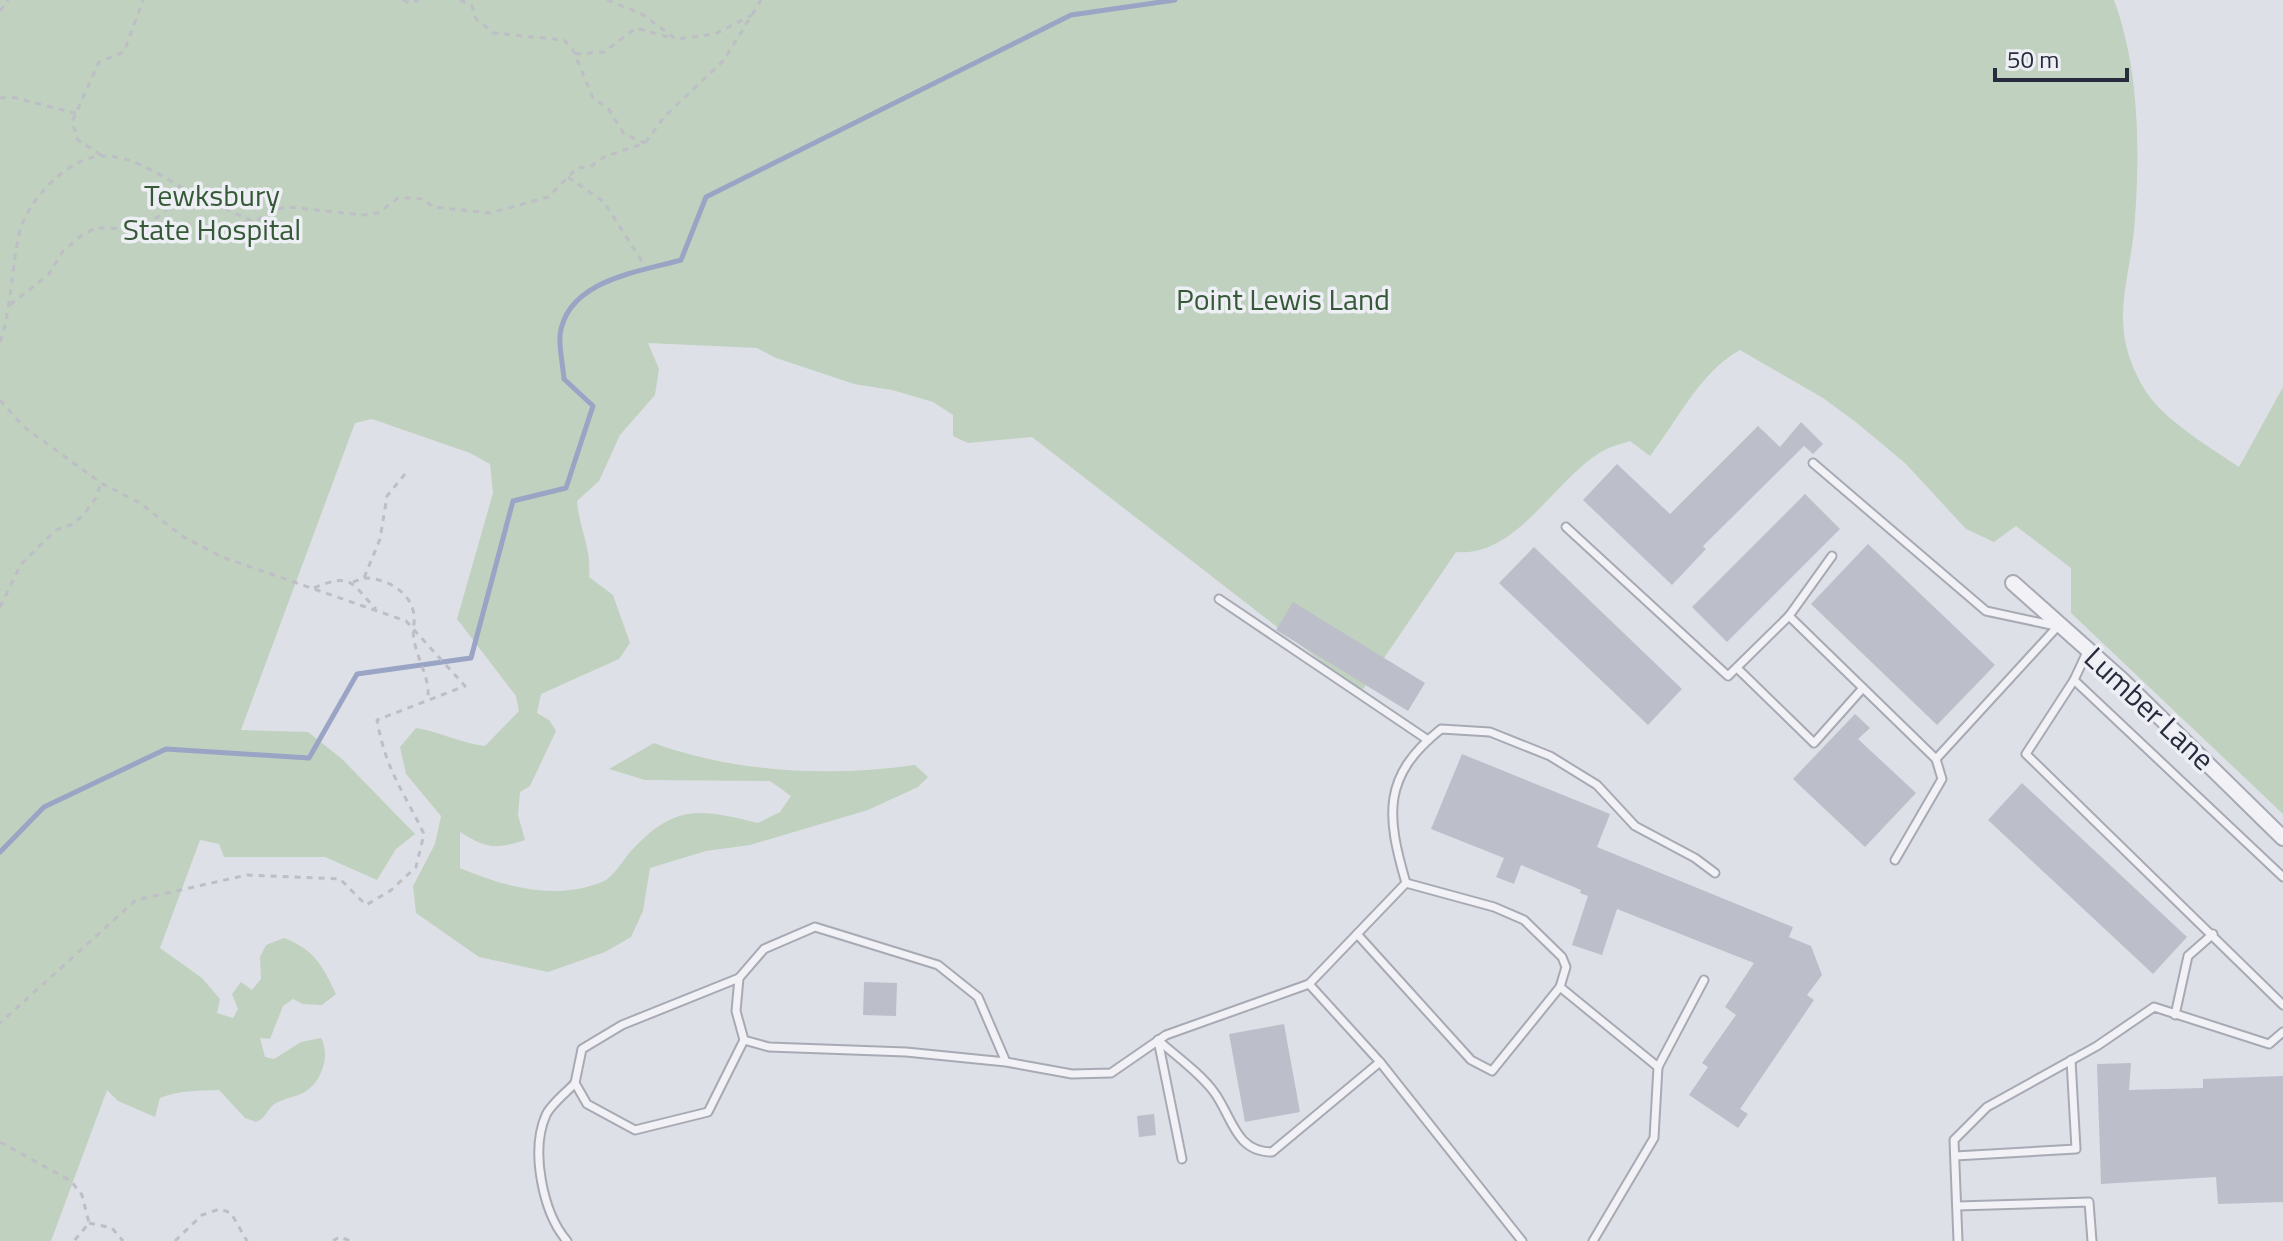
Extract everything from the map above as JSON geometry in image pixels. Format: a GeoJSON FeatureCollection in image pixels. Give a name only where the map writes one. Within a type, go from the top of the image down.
{"type":"FeatureCollection","features":[{"type":"Feature","properties":{"kind":"street","name":"Lumber Lane"},"geometry":{"type":"LineString","coordinates":[[2013,583],[2088,650],[2283,838]]}},
{"type":"Feature","properties":{"kind":"lane"},"geometry":{"type":"LineString","coordinates":[[1813,463],[1986,611],[2058,626]]}},
{"type":"Feature","properties":{"kind":"lane"},"geometry":{"type":"LineString","coordinates":[[1566,527],[1728,676],[1789,616],[1832,556]]}},
{"type":"Feature","properties":{"kind":"lane"},"geometry":{"type":"LineString","coordinates":[[1219,599],[1428,740]]}},
{"type":"Feature","properties":{"kind":"lane"},"geometry":{"type":"LineString","coordinates":[[1789,616],[1936,759],[1942,779],[1895,860]]}},
{"type":"Feature","properties":{"kind":"lane"},"geometry":{"type":"LineString","coordinates":[[1936,759],[2058,626]]}},
{"type":"Feature","properties":{"kind":"lane"},"geometry":{"type":"LineString","coordinates":[[2088,650],[2074,680],[2026,754],[2283,1005]]}},
{"type":"Feature","properties":{"kind":"lane"},"geometry":{"type":"LineString","coordinates":[[1737,668],[1814,743],[1863,688]]}},
{"type":"Feature","properties":{"kind":"lane"},"geometry":{"type":"LineString","coordinates":[[2074,680],[2283,877]]}},
{"type":"Feature","properties":{"kind":"lane"},"geometry":{"type":"LineString","coordinates":[[1406,883],[1393,840],[1393,791],[1416,749],[1441,729],[1490,732],[1550,756],[1597,785],[1635,826],[1715,873]]}},
{"type":"Feature","properties":{"kind":"lane"},"geometry":{"type":"LineString","coordinates":[[744,1040],[769,1047],[906,1052],[1006,1062],[1072,1074],[1111,1073],[1158,1040],[1309,984],[1406,883]]}},
{"type":"Feature","properties":{"kind":"lane"},"geometry":{"type":"LineString","coordinates":[[1357,934],[1471,1060],[1492,1071],[1560,987],[1566,967],[1562,957],[1524,920],[1494,907],[1406,883]]}},
{"type":"Feature","properties":{"kind":"lane"},"geometry":{"type":"LineString","coordinates":[[567,1241],[560,1233],[543,1188],[540,1146],[546,1114],[575,1083],[582,1049],[622,1025],[739,978],[764,949],[815,927],[938,965],[978,997],[1006,1062]]}},
{"type":"Feature","properties":{"kind":"lane"},"geometry":{"type":"LineString","coordinates":[[2175,1015],[2188,956],[2213,934]]}},
{"type":"Feature","properties":{"kind":"lane"},"geometry":{"type":"LineString","coordinates":[[575,1083],[587,1104],[635,1130],[708,1112],[744,1040],[736,1011],[739,978]]}},
{"type":"Feature","properties":{"kind":"lane"},"geometry":{"type":"LineString","coordinates":[[1593,1241],[1654,1138],[1658,1067],[1704,980]]}},
{"type":"Feature","properties":{"kind":"lane"},"geometry":{"type":"LineString","coordinates":[[1309,984],[1380,1062],[1522,1241]]}},
{"type":"Feature","properties":{"kind":"lane"},"geometry":{"type":"LineString","coordinates":[[1560,987],[1658,1067]]}},
{"type":"Feature","properties":{"kind":"lane"},"geometry":{"type":"LineString","coordinates":[[1958,1241],[1954,1140],[1987,1107],[2071,1060],[2154,1007],[2269,1044],[2283,1032]]}},
{"type":"Feature","properties":{"kind":"lane"},"geometry":{"type":"LineString","coordinates":[[1158,1040],[1207,1084],[1223,1106],[1230,1125],[1247,1144],[1260,1152],[1272,1152],[1380,1062]]}},
{"type":"Feature","properties":{"kind":"lane"},"geometry":{"type":"LineString","coordinates":[[1158,1040],[1182,1159]]}},
{"type":"Feature","properties":{"kind":"lane"},"geometry":{"type":"LineString","coordinates":[[1955,1156],[2076,1149],[2071,1060]]}},
{"type":"Feature","properties":{"kind":"lane"},"geometry":{"type":"LineString","coordinates":[[1957,1206],[2089,1202],[2092,1241]]}},
{"type":"Feature","properties":{"kind":"path"},"geometry":{"type":"LineString","coordinates":[[0,11],[8,0]]}},
{"type":"Feature","properties":{"kind":"path"},"geometry":{"type":"LineString","coordinates":[[143,0],[124,52],[99,62],[72,122],[78,140],[101,155],[134,162],[254,222],[274,210],[288,207],[353,214],[378,213],[398,198],[424,199],[433,207],[448,210],[490,213],[548,197],[577,168],[590,167],[604,157],[645,143],[665,116],[724,60],[761,0]]}},
{"type":"Feature","properties":{"kind":"path"},"geometry":{"type":"LineString","coordinates":[[404,0],[419,0]]}},
{"type":"Feature","properties":{"kind":"path"},"geometry":{"type":"LineString","coordinates":[[460,0],[472,6],[476,19],[494,33],[564,40],[575,54],[593,98],[608,108],[624,134],[645,143]]}},
{"type":"Feature","properties":{"kind":"path"},"geometry":{"type":"LineString","coordinates":[[607,0],[642,14],[671,37]]}},
{"type":"Feature","properties":{"kind":"path"},"geometry":{"type":"LineString","coordinates":[[575,54],[604,52],[636,28],[686,39],[715,34],[752,15]]}},
{"type":"Feature","properties":{"kind":"path"},"geometry":{"type":"LineString","coordinates":[[0,98],[12,97],[78,114]]}},
{"type":"Feature","properties":{"kind":"path"},"geometry":{"type":"LineString","coordinates":[[0,342],[10,305],[19,231],[44,187],[55,175],[101,155]]}},
{"type":"Feature","properties":{"kind":"path"},"geometry":{"type":"LineString","coordinates":[[568,177],[604,202],[643,263]]}},
{"type":"Feature","properties":{"kind":"path"},"geometry":{"type":"LineString","coordinates":[[10,305],[49,274],[63,251],[81,236],[95,228],[144,229],[188,191]]}},
{"type":"Feature","properties":{"kind":"path"},"geometry":{"type":"LineString","coordinates":[[0,400],[24,427],[101,483],[140,503],[182,536],[222,557],[406,621],[465,686],[377,720],[383,755],[392,778],[424,834],[416,867],[390,891],[366,905],[340,879],[247,875],[136,900],[0,1023]]}},
{"type":"Feature","properties":{"kind":"path"},"geometry":{"type":"LineString","coordinates":[[364,578],[380,539],[387,496],[405,474]]}},
{"type":"Feature","properties":{"kind":"path"},"geometry":{"type":"LineString","coordinates":[[0,607],[21,564],[56,530],[73,524],[84,514],[96,498],[101,483]]}},
{"type":"Feature","properties":{"kind":"path"},"geometry":{"type":"LineString","coordinates":[[312,589],[339,579],[353,582],[364,578],[382,578],[396,588],[413,607],[414,641],[430,685],[428,700]]}},
{"type":"Feature","properties":{"kind":"path"},"geometry":{"type":"LineString","coordinates":[[353,582],[379,612]]}},
{"type":"Feature","properties":{"kind":"path"},"geometry":{"type":"LineString","coordinates":[[0,1142],[71,1181],[82,1195],[89,1223]]}},
{"type":"Feature","properties":{"kind":"path"},"geometry":{"type":"LineString","coordinates":[[175,1241],[202,1215],[220,1209],[231,1213],[247,1241]]}},
{"type":"Feature","properties":{"kind":"path"},"geometry":{"type":"LineString","coordinates":[[74,1241],[89,1223]]}},
{"type":"Feature","properties":{"kind":"path"},"geometry":{"type":"LineString","coordinates":[[89,1223],[112,1228],[123,1241]]}},
{"type":"Feature","properties":{"kind":"path"},"geometry":{"type":"LineString","coordinates":[[333,1241],[339,1237],[351,1241]]}},
{"type":"Feature","properties":{"kind":"green space"},"geometry":{"type":"Polygon","coordinates":[[[0,0],[2114,0],[2129,53],[2136,108],[2135,218],[2123,324],[2133,366],[2145,390],[2163,412],[2239,467],[2283,387],[2283,814],[2071,613],[2071,568],[2016,526],[1994,542],[1966,529],[1906,464],[1857,423],[1823,398],[1740,350],[1713,370],[1650,456],[1630,441],[1604,450],[1583,465],[1533,515],[1498,543],[1478,550],[1456,552],[1361,692],[1032,437],[968,443],[953,436],[953,415],[933,402],[892,390],[854,384],[776,358],[757,348],[648,343],[659,369],[655,395],[620,435],[599,481],[577,501],[589,557],[589,577],[613,595],[630,643],[619,659],[541,694],[537,713],[549,720],[556,731],[530,786],[520,792],[518,815],[525,840],[491,846],[460,832],[460,868],[494,881],[530,889],[584,888],[606,880],[647,835],[675,817],[704,813],[758,823],[780,812],[791,796],[770,781],[645,780],[609,769],[654,743],[717,761],[750,766],[850,771],[915,765],[928,777],[918,787],[868,810],[750,845],[706,851],[650,868],[643,911],[631,937],[605,952],[548,972],[479,957],[416,913],[413,886],[435,844],[441,816],[406,774],[400,747],[416,728],[485,746],[519,711],[516,696],[457,619],[493,493],[490,464],[470,453],[372,419],[355,423],[241,730],[308,732],[342,759],[415,834],[396,849],[377,880],[325,857],[224,857],[219,844],[200,840],[160,948],[202,978],[220,999],[217,1013],[233,1018],[238,1009],[232,994],[241,982],[252,990],[261,979],[260,957],[266,945],[284,938],[310,953],[322,967],[336,994],[322,1005],[303,1004],[293,999],[283,1006],[270,1039],[260,1038],[265,1057],[274,1059],[301,1042],[321,1038],[325,1053],[319,1076],[309,1089],[274,1104],[256,1122],[245,1118],[219,1090],[167,1095],[160,1098],[155,1117],[118,1101],[107,1090],[51,1241],[0,1241],[0,0]]]}},
{"type":"Feature","properties":{"kind":"building"},"geometry":{"type":"Polygon","coordinates":[[[1801,422],[1823,444],[1813,454],[1804,446],[1703,546],[1706,549],[1672,585],[1583,500],[1617,464],[1670,514],[1758,426],[1780,447],[1801,422]]]}},
{"type":"Feature","properties":{"kind":"building"},"geometry":{"type":"Polygon","coordinates":[[[1805,494],[1840,529],[1727,642],[1692,607],[1805,494]]]}},
{"type":"Feature","properties":{"kind":"building"},"geometry":{"type":"Polygon","coordinates":[[[1868,544],[1995,665],[1937,725],[1811,604],[1868,544]]]}},
{"type":"Feature","properties":{"kind":"building"},"geometry":{"type":"Polygon","coordinates":[[[1534,547],[1682,689],[1648,725],[1499,583],[1534,547]]]}},
{"type":"Feature","properties":{"kind":"building"},"geometry":{"type":"Polygon","coordinates":[[[1293,602],[1425,683],[1408,711],[1276,630],[1293,602]]]}},
{"type":"Feature","properties":{"kind":"building"},"geometry":{"type":"Polygon","coordinates":[[[1855,714],[1870,728],[1858,739],[1916,793],[1865,847],[1793,779],[1855,714]]]}},
{"type":"Feature","properties":{"kind":"building"},"geometry":{"type":"Polygon","coordinates":[[[1462,754],[1610,814],[1597,847],[1793,927],[1789,937],[1811,946],[1822,975],[1807,995],[1814,1000],[1740,1109],[1748,1114],[1738,1128],[1689,1095],[1708,1067],[1702,1063],[1736,1015],[1725,1007],[1754,963],[1617,909],[1602,955],[1572,945],[1588,896],[1580,893],[1581,890],[1521,865],[1514,884],[1496,877],[1504,858],[1431,829],[1462,754]]]}},
{"type":"Feature","properties":{"kind":"building"},"geometry":{"type":"Polygon","coordinates":[[[2022,783],[2187,937],[2153,974],[1988,820],[2022,783]]]}},
{"type":"Feature","properties":{"kind":"building"},"geometry":{"type":"Polygon","coordinates":[[[864,982],[897,983],[896,1016],[863,1015],[864,982]]]}},
{"type":"Feature","properties":{"kind":"building"},"geometry":{"type":"Polygon","coordinates":[[[1284,1024],[1300,1112],[1245,1122],[1229,1034],[1284,1024]]]}},
{"type":"Feature","properties":{"kind":"building"},"geometry":{"type":"Polygon","coordinates":[[[2131,1063],[2129,1090],[2203,1088],[2203,1079],[2283,1076],[2283,1202],[2218,1204],[2216,1177],[2101,1184],[2097,1064],[2131,1063]]]}},
{"type":"Feature","properties":{"kind":"building"},"geometry":{"type":"Polygon","coordinates":[[[1154,1114],[1156,1135],[1139,1137],[1137,1116],[1154,1114]]]}},
{"type":"Feature","properties":{"kind":"waterway"},"geometry":{"type":"LineString","coordinates":[[0,852],[44,807],[166,749],[309,758],[357,674],[471,658],[513,501],[566,488],[593,406],[564,379],[560,335],[565,316],[576,302],[607,281],[681,260],[706,197],[1071,15],[1175,0]]}},
{"type":"Feature","properties":{"kind":"park label","name":"Tewksbury State Hospital"},"geometry":{"type":"Point","coordinates":[212,213]}},
{"type":"Feature","properties":{"kind":"park label","name":"Point Lewis Land"},"geometry":{"type":"Point","coordinates":[1283,300]}}]}
